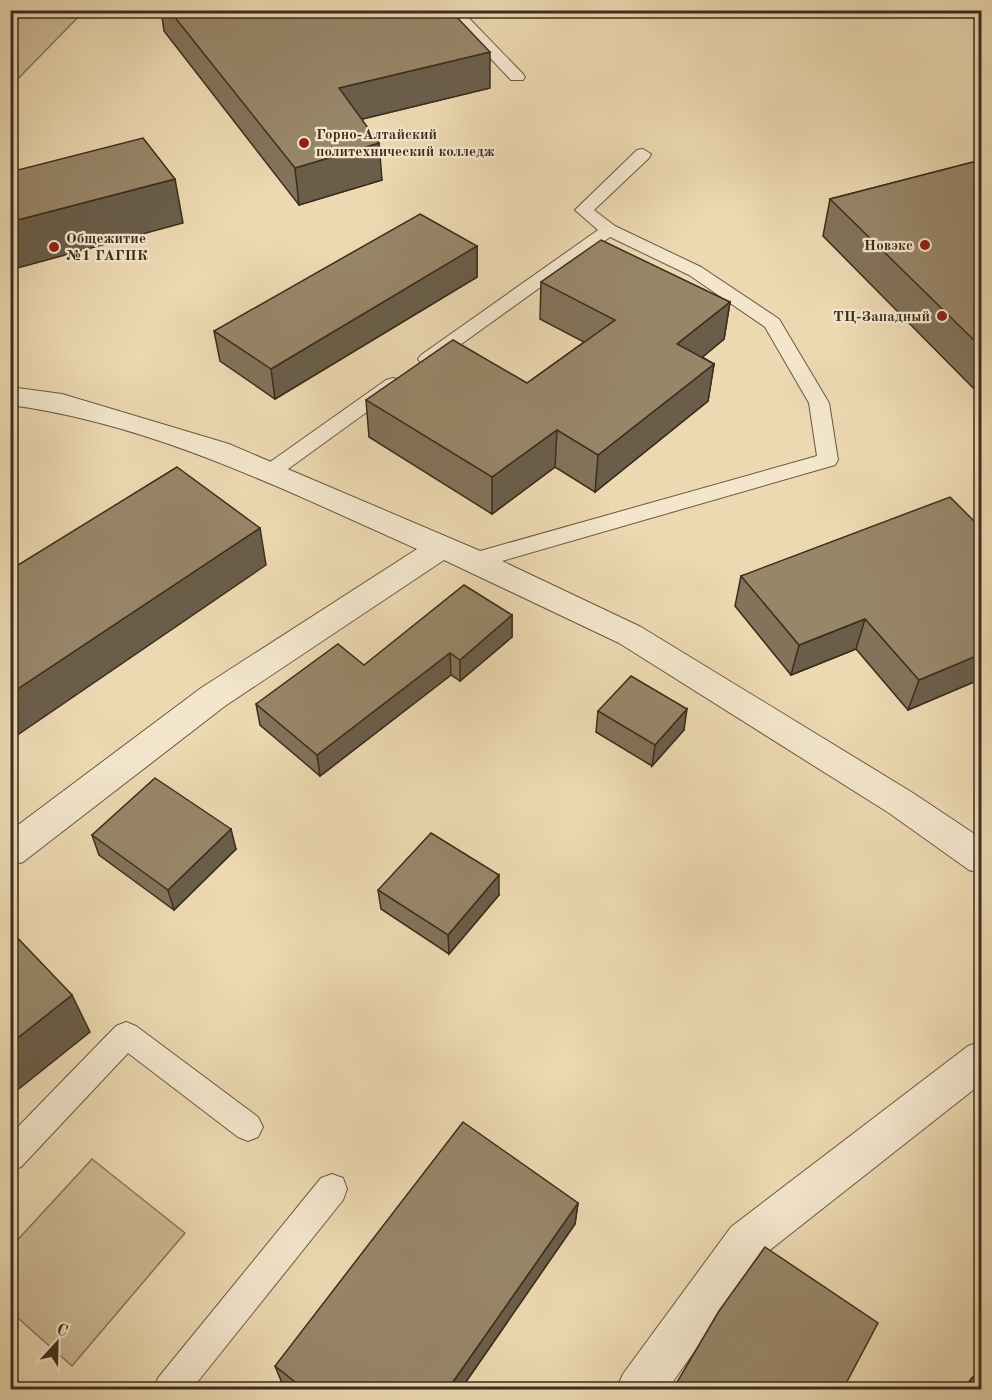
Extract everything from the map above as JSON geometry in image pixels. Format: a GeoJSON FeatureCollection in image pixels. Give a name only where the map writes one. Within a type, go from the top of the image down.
{"type":"FeatureCollection","features":[{"type":"Feature","properties":{"kind":"main road"},"geometry":{"type":"LineString","coordinates":[[975,10],[981,15]]}},
{"type":"Feature","properties":{"kind":"street"},"geometry":{"type":"LineString","coordinates":[[10,396],[62,403],[219,451],[474,561],[630,635],[901,803],[981,860]]}},
{"type":"Feature","properties":{"kind":"street"},"geometry":{"type":"LineString","coordinates":[[10,851],[213,697],[442,547]]}},
{"type":"Feature","properties":{"kind":"street"},"geometry":{"type":"LineString","coordinates":[[639,1389],[746,1242],[981,1059]]}},
{"type":"Feature","properties":{"kind":"lane"},"geometry":{"type":"LineString","coordinates":[[452,10],[517,76]]}},
{"type":"Feature","properties":{"kind":"lane"},"geometry":{"type":"LineString","coordinates":[[474,561],[828,460],[819,403],[772,323],[695,271],[609,230],[584,210],[643,154]]}},
{"type":"Feature","properties":{"kind":"lane"},"geometry":{"type":"LineString","coordinates":[[270,472],[609,230]]}},
{"type":"Feature","properties":{"kind":"lane"},"geometry":{"type":"LineString","coordinates":[[10,1156],[126,1035],[248,1128]]}},
{"type":"Feature","properties":{"kind":"lane"},"geometry":{"type":"LineString","coordinates":[[170,1389],[332,1189]]}},
{"type":"Feature","properties":{"kind":"shaded area"},"geometry":{"type":"Polygon","coordinates":[[[10,11],[84,11],[11,86],[10,11]]]}},
{"type":"Feature","properties":{"kind":"shaded area"},"geometry":{"type":"Polygon","coordinates":[[[92,1159],[185,1233],[72,1366],[11,1312],[11,1247],[92,1159]]]}},
{"type":"Feature","properties":{"kind":"building","name":"Горно-Алтайский политехнический колледж"},"geometry":{"type":"Polygon","coordinates":[[[169,10],[450,10],[490,52],[339,88],[379,143],[295,168],[169,10]]]}},
{"type":"Feature","properties":{"kind":"building"},"geometry":{"type":"Polygon","coordinates":[[[143,138],[175,179],[10,222],[10,172],[143,138]]]}},
{"type":"Feature","properties":{"kind":"building"},"geometry":{"type":"Polygon","coordinates":[[[981,160],[981,347],[830,199],[981,160]]]}},
{"type":"Feature","properties":{"kind":"building"},"geometry":{"type":"Polygon","coordinates":[[[420,214],[477,246],[271,369],[214,331],[420,214]]]}},
{"type":"Feature","properties":{"kind":"building"},"geometry":{"type":"Polygon","coordinates":[[[601,240],[730,302],[677,344],[714,364],[598,455],[557,430],[492,477],[366,400],[453,340],[527,383],[615,320],[541,282],[601,240]]]}},
{"type":"Feature","properties":{"kind":"building"},"geometry":{"type":"Polygon","coordinates":[[[177,467],[260,528],[10,694],[10,570],[177,467]]]}},
{"type":"Feature","properties":{"kind":"building"},"geometry":{"type":"Polygon","coordinates":[[[950,497],[981,528],[981,654],[919,680],[865,619],[799,645],[741,576],[950,497]]]}},
{"type":"Feature","properties":{"kind":"building"},"geometry":{"type":"Polygon","coordinates":[[[464,585],[512,615],[460,660],[450,653],[317,755],[256,704],[338,644],[364,665],[464,585]]]}},
{"type":"Feature","properties":{"kind":"building"},"geometry":{"type":"Polygon","coordinates":[[[631,676],[687,709],[655,745],[598,711],[631,676]]]}},
{"type":"Feature","properties":{"kind":"building"},"geometry":{"type":"Polygon","coordinates":[[[155,778],[231,829],[168,890],[92,835],[155,778]]]}},
{"type":"Feature","properties":{"kind":"building"},"geometry":{"type":"Polygon","coordinates":[[[431,833],[499,875],[448,935],[378,890],[431,833]]]}},
{"type":"Feature","properties":{"kind":"building"},"geometry":{"type":"Polygon","coordinates":[[[10,930],[72,995],[10,1044],[10,930]]]}},
{"type":"Feature","properties":{"kind":"building"},"geometry":{"type":"Polygon","coordinates":[[[463,1122],[578,1203],[448,1389],[304,1389],[275,1366],[463,1122]]]}},
{"type":"Feature","properties":{"kind":"building"},"geometry":{"type":"Polygon","coordinates":[[[765,1247],[878,1323],[843,1389],[673,1389],[719,1311],[765,1247]]]}},
{"type":"Feature","properties":{"kind":"building"},"geometry":{"type":"Polygon","coordinates":[[[979,1370],[981,1389],[964,1389],[979,1370]]]}},
{"type":"Feature","properties":{"kind":"place","name":"Горно-Алтайский политехнический колледж"},"geometry":{"type":"Point","coordinates":[304,143]}},
{"type":"Feature","properties":{"kind":"place","name":"Новэкс"},"geometry":{"type":"Point","coordinates":[925,245]}},
{"type":"Feature","properties":{"kind":"place","name":"Общежитие №1 ГАГПК"},"geometry":{"type":"Point","coordinates":[54,247]}},
{"type":"Feature","properties":{"kind":"place","name":"ТЦ-Западный"},"geometry":{"type":"Point","coordinates":[942,316]}}]}
